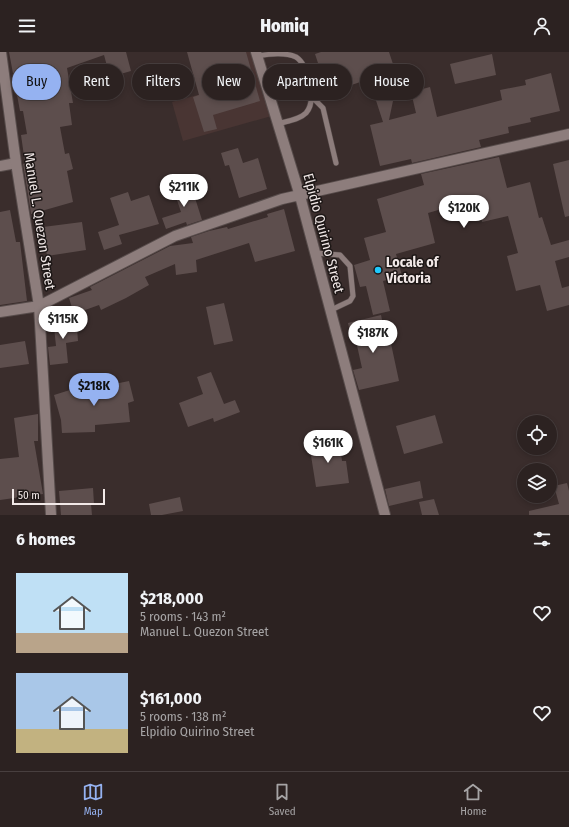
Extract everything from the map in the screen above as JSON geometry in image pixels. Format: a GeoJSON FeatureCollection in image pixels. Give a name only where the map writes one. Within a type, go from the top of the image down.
{"type":"FeatureCollection","features":[{"type":"Feature","properties":{"kind":"street","name":"Manuel L. Quezon Street"},"geometry":{"type":"LineString","coordinates":[[1,52],[16,163],[39,306],[51,515]]}},
{"type":"Feature","properties":{"kind":"street","name":"Elpidio Quirino Street"},"geometry":{"type":"LineString","coordinates":[[257,54],[300,196],[385,515]]}},
{"type":"Feature","properties":{"kind":"street"},"geometry":{"type":"LineString","coordinates":[[0,312],[39,306],[175,236],[282,199],[569,134]]}},
{"type":"Feature","properties":{"kind":"street"},"geometry":{"type":"LineString","coordinates":[[0,166],[16,163]]}},
{"type":"Feature","properties":{"kind":"lane"},"geometry":{"type":"LineString","coordinates":[[257,54],[283,52],[297,57],[302,64]]}},
{"type":"Feature","properties":{"kind":"lane"},"geometry":{"type":"LineString","coordinates":[[278,124],[296,119],[306,112],[311,100]]}},
{"type":"Feature","properties":{"kind":"lane"},"geometry":{"type":"LineString","coordinates":[[315,100],[323,108],[336,163]]}},
{"type":"Feature","properties":{"kind":"lane"},"geometry":{"type":"LineString","coordinates":[[315,252],[340,255],[350,266],[354,285],[353,296],[350,301],[331,310]]}},
{"type":"Feature","properties":{"kind":"shaded area"},"geometry":{"type":"Polygon","coordinates":[[[243,52],[257,52],[263,73],[263,100],[271,100],[275,115],[183,141],[172,102],[179,100],[194,100],[194,96],[202,94],[202,100],[255,100],[255,64],[242,64],[243,52]]]}},
{"type":"Feature","properties":{"kind":"building"},"geometry":{"type":"Polygon","coordinates":[[[9,52],[126,52],[131,71],[124,73],[124,64],[106,64],[104,55],[78,64],[69,64],[69,67],[67,68],[69,80],[69,100],[72,100],[73,103],[69,103],[72,125],[60,127],[65,154],[69,153],[73,169],[67,171],[73,202],[31,214],[23,164],[25,163],[21,135],[27,134],[23,111],[20,111],[18,100],[61,100],[61,64],[12,64],[12,68],[9,52]]]}},
{"type":"Feature","properties":{"kind":"building"},"geometry":{"type":"Polygon","coordinates":[[[187,52],[246,52],[249,64],[202,64],[202,100],[255,100],[255,84],[260,101],[213,115],[217,129],[204,132],[194,100],[194,97],[199,95],[194,77],[194,64],[190,64],[187,52]]]}},
{"type":"Feature","properties":{"kind":"building"},"geometry":{"type":"Polygon","coordinates":[[[321,52],[389,52],[393,64],[360,64],[360,82],[352,85],[352,64],[318,64],[315,54],[321,52]]]}},
{"type":"Feature","properties":{"kind":"building"},"geometry":{"type":"Polygon","coordinates":[[[492,54],[496,75],[455,84],[450,64],[492,54]]]}},
{"type":"Feature","properties":{"kind":"building"},"geometry":{"type":"Polygon","coordinates":[[[551,73],[560,111],[530,118],[531,122],[508,127],[509,133],[479,140],[481,147],[412,163],[411,159],[380,166],[370,125],[383,122],[376,100],[393,100],[389,120],[416,113],[413,100],[424,100],[424,89],[430,87],[437,117],[502,100],[500,90],[526,85],[525,80],[551,73]]]}},
{"type":"Feature","properties":{"kind":"building"},"geometry":{"type":"Polygon","coordinates":[[[238,148],[243,163],[258,158],[267,189],[239,198],[229,165],[225,166],[221,153],[238,148]]]}},
{"type":"Feature","properties":{"kind":"building"},"geometry":{"type":"Polygon","coordinates":[[[499,157],[507,188],[530,182],[539,218],[542,217],[551,245],[569,240],[569,257],[555,261],[562,288],[569,286],[569,305],[547,311],[540,285],[516,291],[507,256],[518,253],[508,216],[482,222],[476,199],[428,213],[435,243],[396,254],[402,276],[383,281],[390,311],[373,315],[366,286],[360,287],[354,265],[370,260],[364,238],[386,232],[377,199],[424,185],[421,174],[499,157]]]}},
{"type":"Feature","properties":{"kind":"building"},"geometry":{"type":"Polygon","coordinates":[[[569,160],[569,216],[565,217],[553,164],[569,160]]]}},
{"type":"Feature","properties":{"kind":"building"},"geometry":{"type":"Polygon","coordinates":[[[190,182],[202,220],[187,225],[186,222],[166,229],[162,218],[181,212],[173,188],[190,182]]]}},
{"type":"Feature","properties":{"kind":"building"},"geometry":{"type":"Polygon","coordinates":[[[128,192],[131,201],[149,195],[159,224],[119,235],[122,244],[104,250],[98,232],[119,225],[110,198],[128,192]]]}},
{"type":"Feature","properties":{"kind":"building"},"geometry":{"type":"Polygon","coordinates":[[[284,209],[295,251],[255,262],[249,243],[196,260],[197,272],[176,275],[175,264],[145,277],[149,285],[126,298],[101,310],[99,305],[74,314],[69,298],[92,290],[90,287],[170,246],[193,243],[191,237],[227,227],[228,229],[268,217],[267,214],[284,209]]]}},
{"type":"Feature","properties":{"kind":"building"},"geometry":{"type":"Polygon","coordinates":[[[10,210],[16,242],[20,242],[27,301],[0,305],[0,212],[10,210]]]}},
{"type":"Feature","properties":{"kind":"building"},"geometry":{"type":"Polygon","coordinates":[[[82,222],[86,250],[47,256],[43,227],[82,222]]]}},
{"type":"Feature","properties":{"kind":"building"},"geometry":{"type":"Polygon","coordinates":[[[224,303],[233,341],[214,345],[206,307],[224,303]]]}},
{"type":"Feature","properties":{"kind":"building"},"geometry":{"type":"Polygon","coordinates":[[[76,315],[78,341],[66,343],[68,363],[50,365],[48,347],[56,346],[54,327],[60,326],[59,317],[76,315]]]}},
{"type":"Feature","properties":{"kind":"building"},"geometry":{"type":"Polygon","coordinates":[[[381,315],[386,339],[390,339],[399,381],[359,390],[353,370],[362,368],[356,341],[352,342],[348,323],[381,315]]]}},
{"type":"Feature","properties":{"kind":"building"},"geometry":{"type":"Polygon","coordinates":[[[25,341],[29,364],[0,368],[0,345],[25,341]]]}},
{"type":"Feature","properties":{"kind":"building"},"geometry":{"type":"Polygon","coordinates":[[[211,372],[224,404],[235,400],[240,412],[214,422],[213,418],[188,427],[179,403],[203,394],[197,377],[211,372]]]}},
{"type":"Feature","properties":{"kind":"building"},"geometry":{"type":"Polygon","coordinates":[[[129,381],[134,401],[128,403],[130,422],[95,425],[95,432],[62,433],[61,420],[54,395],[89,384],[90,389],[129,381]]]}},
{"type":"Feature","properties":{"kind":"building"},"geometry":{"type":"Polygon","coordinates":[[[38,414],[38,441],[34,441],[43,494],[0,500],[0,459],[19,457],[14,418],[38,414]]]}},
{"type":"Feature","properties":{"kind":"building"},"geometry":{"type":"Polygon","coordinates":[[[435,415],[443,443],[404,454],[396,426],[435,415]]]}},
{"type":"Feature","properties":{"kind":"building"},"geometry":{"type":"Polygon","coordinates":[[[339,439],[342,461],[346,461],[349,483],[316,487],[309,443],[339,439]]]}},
{"type":"Feature","properties":{"kind":"building"},"geometry":{"type":"Polygon","coordinates":[[[420,481],[423,498],[389,506],[385,489],[420,481]]]}},
{"type":"Feature","properties":{"kind":"building"},"geometry":{"type":"Polygon","coordinates":[[[567,483],[569,491],[569,515],[529,515],[529,511],[559,504],[557,497],[557,485],[567,483]]]}},
{"type":"Feature","properties":{"kind":"building"},"geometry":{"type":"Polygon","coordinates":[[[93,488],[94,504],[91,504],[92,515],[61,515],[59,491],[93,488]]]}},
{"type":"Feature","properties":{"kind":"building"},"geometry":{"type":"Polygon","coordinates":[[[180,497],[183,511],[162,515],[151,515],[149,504],[180,497]]]}},
{"type":"Feature","properties":{"kind":"building"},"geometry":{"type":"Polygon","coordinates":[[[434,499],[439,515],[422,515],[419,502],[434,499]]]}},
{"type":"Feature","properties":{"kind":"place","name":"Locale of Victoria"},"geometry":{"type":"Point","coordinates":[378,270]}}]}
